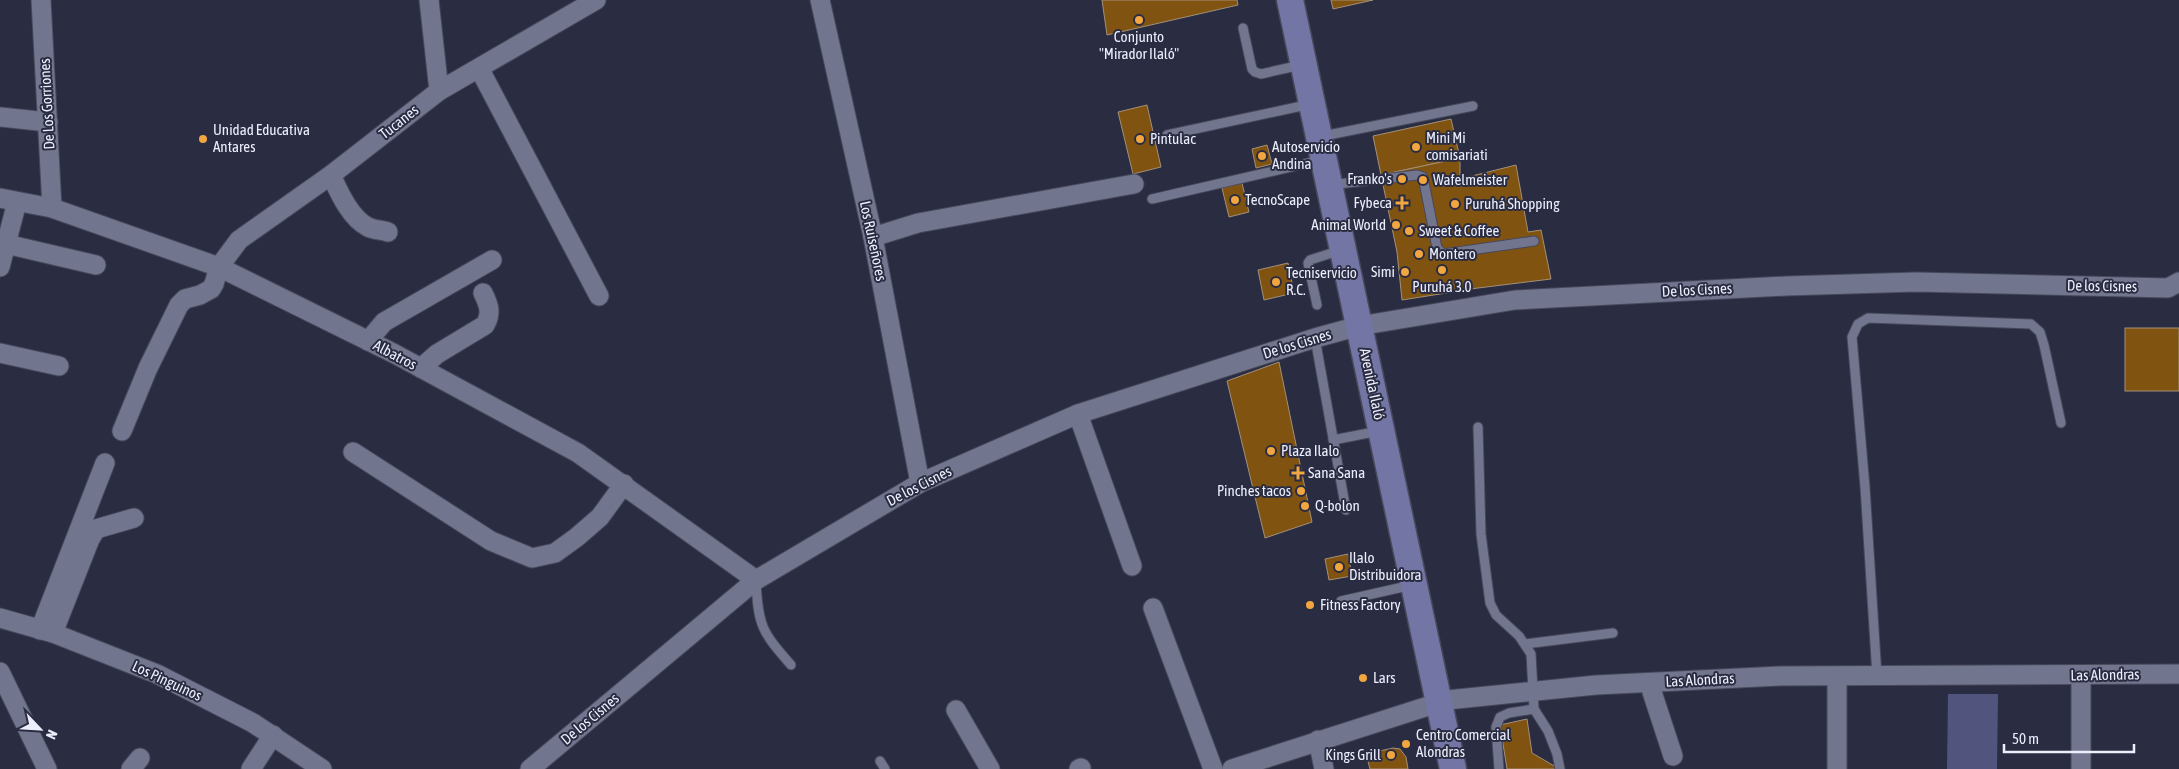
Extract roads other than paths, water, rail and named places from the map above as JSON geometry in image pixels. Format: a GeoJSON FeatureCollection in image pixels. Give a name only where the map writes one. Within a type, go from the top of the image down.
{"type":"FeatureCollection","features":[{"type":"Feature","properties":{"kind":"main road","name":"Avenida Ilaló"},"geometry":{"type":"LineString","coordinates":[[1290,0],[1311,104],[1338,184],[1382,431],[1414,584],[1442,701],[1462,769]]}},
{"type":"Feature","properties":{"kind":"main road","name":"Avenida Ilaló"},"geometry":{"type":"LineString","coordinates":[[1300,0],[1344,250],[1363,325],[1442,701],[1453,769]]}},
{"type":"Feature","properties":{"kind":"street","name":"De Los Gorriones"},"geometry":{"type":"LineString","coordinates":[[41,0],[52,208]]}},
{"type":"Feature","properties":{"kind":"street"},"geometry":{"type":"LineString","coordinates":[[429,0],[439,91]]}},
{"type":"Feature","properties":{"kind":"street","name":"Tucanes"},"geometry":{"type":"LineString","coordinates":[[122,432],[148,368],[173,315],[185,300],[211,289],[219,267],[239,240],[331,175],[439,91],[596,0]]}},
{"type":"Feature","properties":{"kind":"street","name":"Los Ruiseñores"},"geometry":{"type":"LineString","coordinates":[[820,0],[873,237],[920,483]]}},
{"type":"Feature","properties":{"kind":"street"},"geometry":{"type":"LineString","coordinates":[[479,68],[599,296]]}},
{"type":"Feature","properties":{"kind":"street"},"geometry":{"type":"LineString","coordinates":[[0,117],[48,122]]}},
{"type":"Feature","properties":{"kind":"street"},"geometry":{"type":"LineString","coordinates":[[331,175],[348,207],[357,218],[368,227],[388,232]]}},
{"type":"Feature","properties":{"kind":"street"},"geometry":{"type":"LineString","coordinates":[[873,237],[918,223],[1134,184]]}},
{"type":"Feature","properties":{"kind":"street"},"geometry":{"type":"LineString","coordinates":[[0,266],[6,244],[8,200]]}},
{"type":"Feature","properties":{"kind":"street","name":"Albatros"},"geometry":{"type":"LineString","coordinates":[[8,200],[52,208],[219,267],[368,341],[578,453],[756,580]]}},
{"type":"Feature","properties":{"kind":"street"},"geometry":{"type":"LineString","coordinates":[[6,244],[96,265]]}},
{"type":"Feature","properties":{"kind":"street"},"geometry":{"type":"LineString","coordinates":[[368,341],[384,322],[492,260]]}},
{"type":"Feature","properties":{"kind":"street","name":"De los Cisnes"},"geometry":{"type":"LineString","coordinates":[[530,769],[756,580],[920,483],[1078,414],[1315,338],[1363,325],[1514,300],[1786,286],[1916,282],[2168,288],[2179,282]]}},
{"type":"Feature","properties":{"kind":"street"},"geometry":{"type":"LineString","coordinates":[[421,368],[437,354],[485,325],[490,317],[489,307],[483,293]]}},
{"type":"Feature","properties":{"kind":"street"},"geometry":{"type":"LineString","coordinates":[[0,353],[59,366]]}},
{"type":"Feature","properties":{"kind":"street"},"geometry":{"type":"LineString","coordinates":[[1078,414],[1132,566]]}},
{"type":"Feature","properties":{"kind":"street"},"geometry":{"type":"LineString","coordinates":[[353,452],[491,541],[532,558],[555,553],[577,537],[600,517],[624,484]]}},
{"type":"Feature","properties":{"kind":"street"},"geometry":{"type":"LineString","coordinates":[[47,631],[105,463]]}},
{"type":"Feature","properties":{"kind":"street"},"geometry":{"type":"LineString","coordinates":[[47,631],[96,529],[134,518]]}},
{"type":"Feature","properties":{"kind":"street"},"geometry":{"type":"LineString","coordinates":[[1153,608],[1213,769]]}},
{"type":"Feature","properties":{"kind":"street","name":"Los Pinguinos"},"geometry":{"type":"LineString","coordinates":[[0,618],[47,631],[157,674],[273,735],[322,769]]}},
{"type":"Feature","properties":{"kind":"street"},"geometry":{"type":"LineString","coordinates":[[0,672],[47,769]]}},
{"type":"Feature","properties":{"kind":"street","name":"Las Alondras"},"geometry":{"type":"LineString","coordinates":[[1232,769],[1442,701],[1533,700],[1596,685],[1780,676],[2179,674]]}},
{"type":"Feature","properties":{"kind":"street"},"geometry":{"type":"LineString","coordinates":[[2081,675],[2081,769]]}},
{"type":"Feature","properties":{"kind":"street"},"geometry":{"type":"LineString","coordinates":[[1837,769],[1838,677]]}},
{"type":"Feature","properties":{"kind":"street"},"geometry":{"type":"LineString","coordinates":[[1651,683],[1652,692],[1673,756]]}},
{"type":"Feature","properties":{"kind":"street"},"geometry":{"type":"LineString","coordinates":[[956,710],[990,769]]}},
{"type":"Feature","properties":{"kind":"street"},"geometry":{"type":"LineString","coordinates":[[251,769],[273,735]]}},
{"type":"Feature","properties":{"kind":"street"},"geometry":{"type":"LineString","coordinates":[[1318,740],[1322,768]]}},
{"type":"Feature","properties":{"kind":"lane"},"geometry":{"type":"LineString","coordinates":[[1243,28],[1252,69],[1255,72],[1261,74],[1304,64]]}},
{"type":"Feature","properties":{"kind":"lane"},"geometry":{"type":"LineString","coordinates":[[1167,135],[1311,104]]}},
{"type":"Feature","properties":{"kind":"lane"},"geometry":{"type":"LineString","coordinates":[[1152,199],[1326,147],[1473,106]]}},
{"type":"Feature","properties":{"kind":"lane"},"geometry":{"type":"LineString","coordinates":[[1338,184],[1417,175],[1423,177],[1437,248],[1443,254],[1534,241]]}},
{"type":"Feature","properties":{"kind":"lane"},"geometry":{"type":"LineString","coordinates":[[1317,305],[1307,265],[1309,261],[1344,250]]}},
{"type":"Feature","properties":{"kind":"lane"},"geometry":{"type":"LineString","coordinates":[[1877,676],[1866,496],[1852,336],[1858,324],[1868,318],[2031,324],[2040,332],[2061,423]]}},
{"type":"Feature","properties":{"kind":"lane"},"geometry":{"type":"LineString","coordinates":[[1315,338],[1346,510]]}},
{"type":"Feature","properties":{"kind":"lane"},"geometry":{"type":"LineString","coordinates":[[1478,427],[1481,534],[1490,603],[1496,615],[1525,644],[1531,654],[1533,700],[1558,754],[1560,769]]}},
{"type":"Feature","properties":{"kind":"lane"},"geometry":{"type":"LineString","coordinates":[[1333,440],[1382,431]]}},
{"type":"Feature","properties":{"kind":"lane"},"geometry":{"type":"LineString","coordinates":[[756,580],[757,610],[761,625],[771,642],[791,665]]}},
{"type":"Feature","properties":{"kind":"lane"},"geometry":{"type":"LineString","coordinates":[[1341,601],[1414,584]]}},
{"type":"Feature","properties":{"kind":"lane"},"geometry":{"type":"LineString","coordinates":[[1525,644],[1613,633]]}},
{"type":"Feature","properties":{"kind":"lane"},"geometry":{"type":"LineString","coordinates":[[1499,769],[1496,727],[1500,717],[1533,700]]}},
{"type":"Feature","properties":{"kind":"place","name":"Conjunto \"Mirador Ilaló\""},"geometry":{"type":"Point","coordinates":[1139,20]}},
{"type":"Feature","properties":{"kind":"place","name":"Unidad Educativa Antares"},"geometry":{"type":"Point","coordinates":[203,139]}},
{"type":"Feature","properties":{"kind":"place","name":"Pintulac"},"geometry":{"type":"Point","coordinates":[1140,139]}},
{"type":"Feature","properties":{"kind":"place","name":"Mini Mi comisariati"},"geometry":{"type":"Point","coordinates":[1416,147]}},
{"type":"Feature","properties":{"kind":"place","name":"Autoservicio Andina"},"geometry":{"type":"Point","coordinates":[1262,156]}},
{"type":"Feature","properties":{"kind":"place","name":"Franko's"},"geometry":{"type":"Point","coordinates":[1402,179]}},
{"type":"Feature","properties":{"kind":"place","name":"Wafelmeister"},"geometry":{"type":"Point","coordinates":[1423,180]}},
{"type":"Feature","properties":{"kind":"place","name":"TecnoScape"},"geometry":{"type":"Point","coordinates":[1235,200]}},
{"type":"Feature","properties":{"kind":"place","name":"Fybeca"},"geometry":{"type":"Point","coordinates":[1402,203]}},
{"type":"Feature","properties":{"kind":"place","name":"Puruhá Shopping"},"geometry":{"type":"Point","coordinates":[1455,204]}},
{"type":"Feature","properties":{"kind":"place","name":"Animal World"},"geometry":{"type":"Point","coordinates":[1396,225]}},
{"type":"Feature","properties":{"kind":"place","name":"Sweet & Coffee"},"geometry":{"type":"Point","coordinates":[1409,231]}},
{"type":"Feature","properties":{"kind":"place","name":"Montero"},"geometry":{"type":"Point","coordinates":[1419,254]}},
{"type":"Feature","properties":{"kind":"place","name":"Puruhá 3.0"},"geometry":{"type":"Point","coordinates":[1442,270]}},
{"type":"Feature","properties":{"kind":"place","name":"Simi"},"geometry":{"type":"Point","coordinates":[1405,272]}},
{"type":"Feature","properties":{"kind":"place","name":"Tecniservicio R.C."},"geometry":{"type":"Point","coordinates":[1276,282]}},
{"type":"Feature","properties":{"kind":"place","name":"Plaza Ilalo"},"geometry":{"type":"Point","coordinates":[1271,451]}},
{"type":"Feature","properties":{"kind":"place","name":"Sana Sana"},"geometry":{"type":"Point","coordinates":[1298,473]}},
{"type":"Feature","properties":{"kind":"place","name":"Pinches tacos"},"geometry":{"type":"Point","coordinates":[1301,491]}},
{"type":"Feature","properties":{"kind":"place","name":"Q-bolon"},"geometry":{"type":"Point","coordinates":[1305,506]}},
{"type":"Feature","properties":{"kind":"place","name":"Ilalo Distribuidora"},"geometry":{"type":"Point","coordinates":[1339,567]}},
{"type":"Feature","properties":{"kind":"place","name":"Fitness Factory"},"geometry":{"type":"Point","coordinates":[1310,605]}},
{"type":"Feature","properties":{"kind":"place","name":"Lars"},"geometry":{"type":"Point","coordinates":[1363,678]}},
{"type":"Feature","properties":{"kind":"place","name":"Centro Comercial Alondras"},"geometry":{"type":"Point","coordinates":[1406,744]}},
{"type":"Feature","properties":{"kind":"place","name":"Kings Grill"},"geometry":{"type":"Point","coordinates":[1391,755]}}]}
